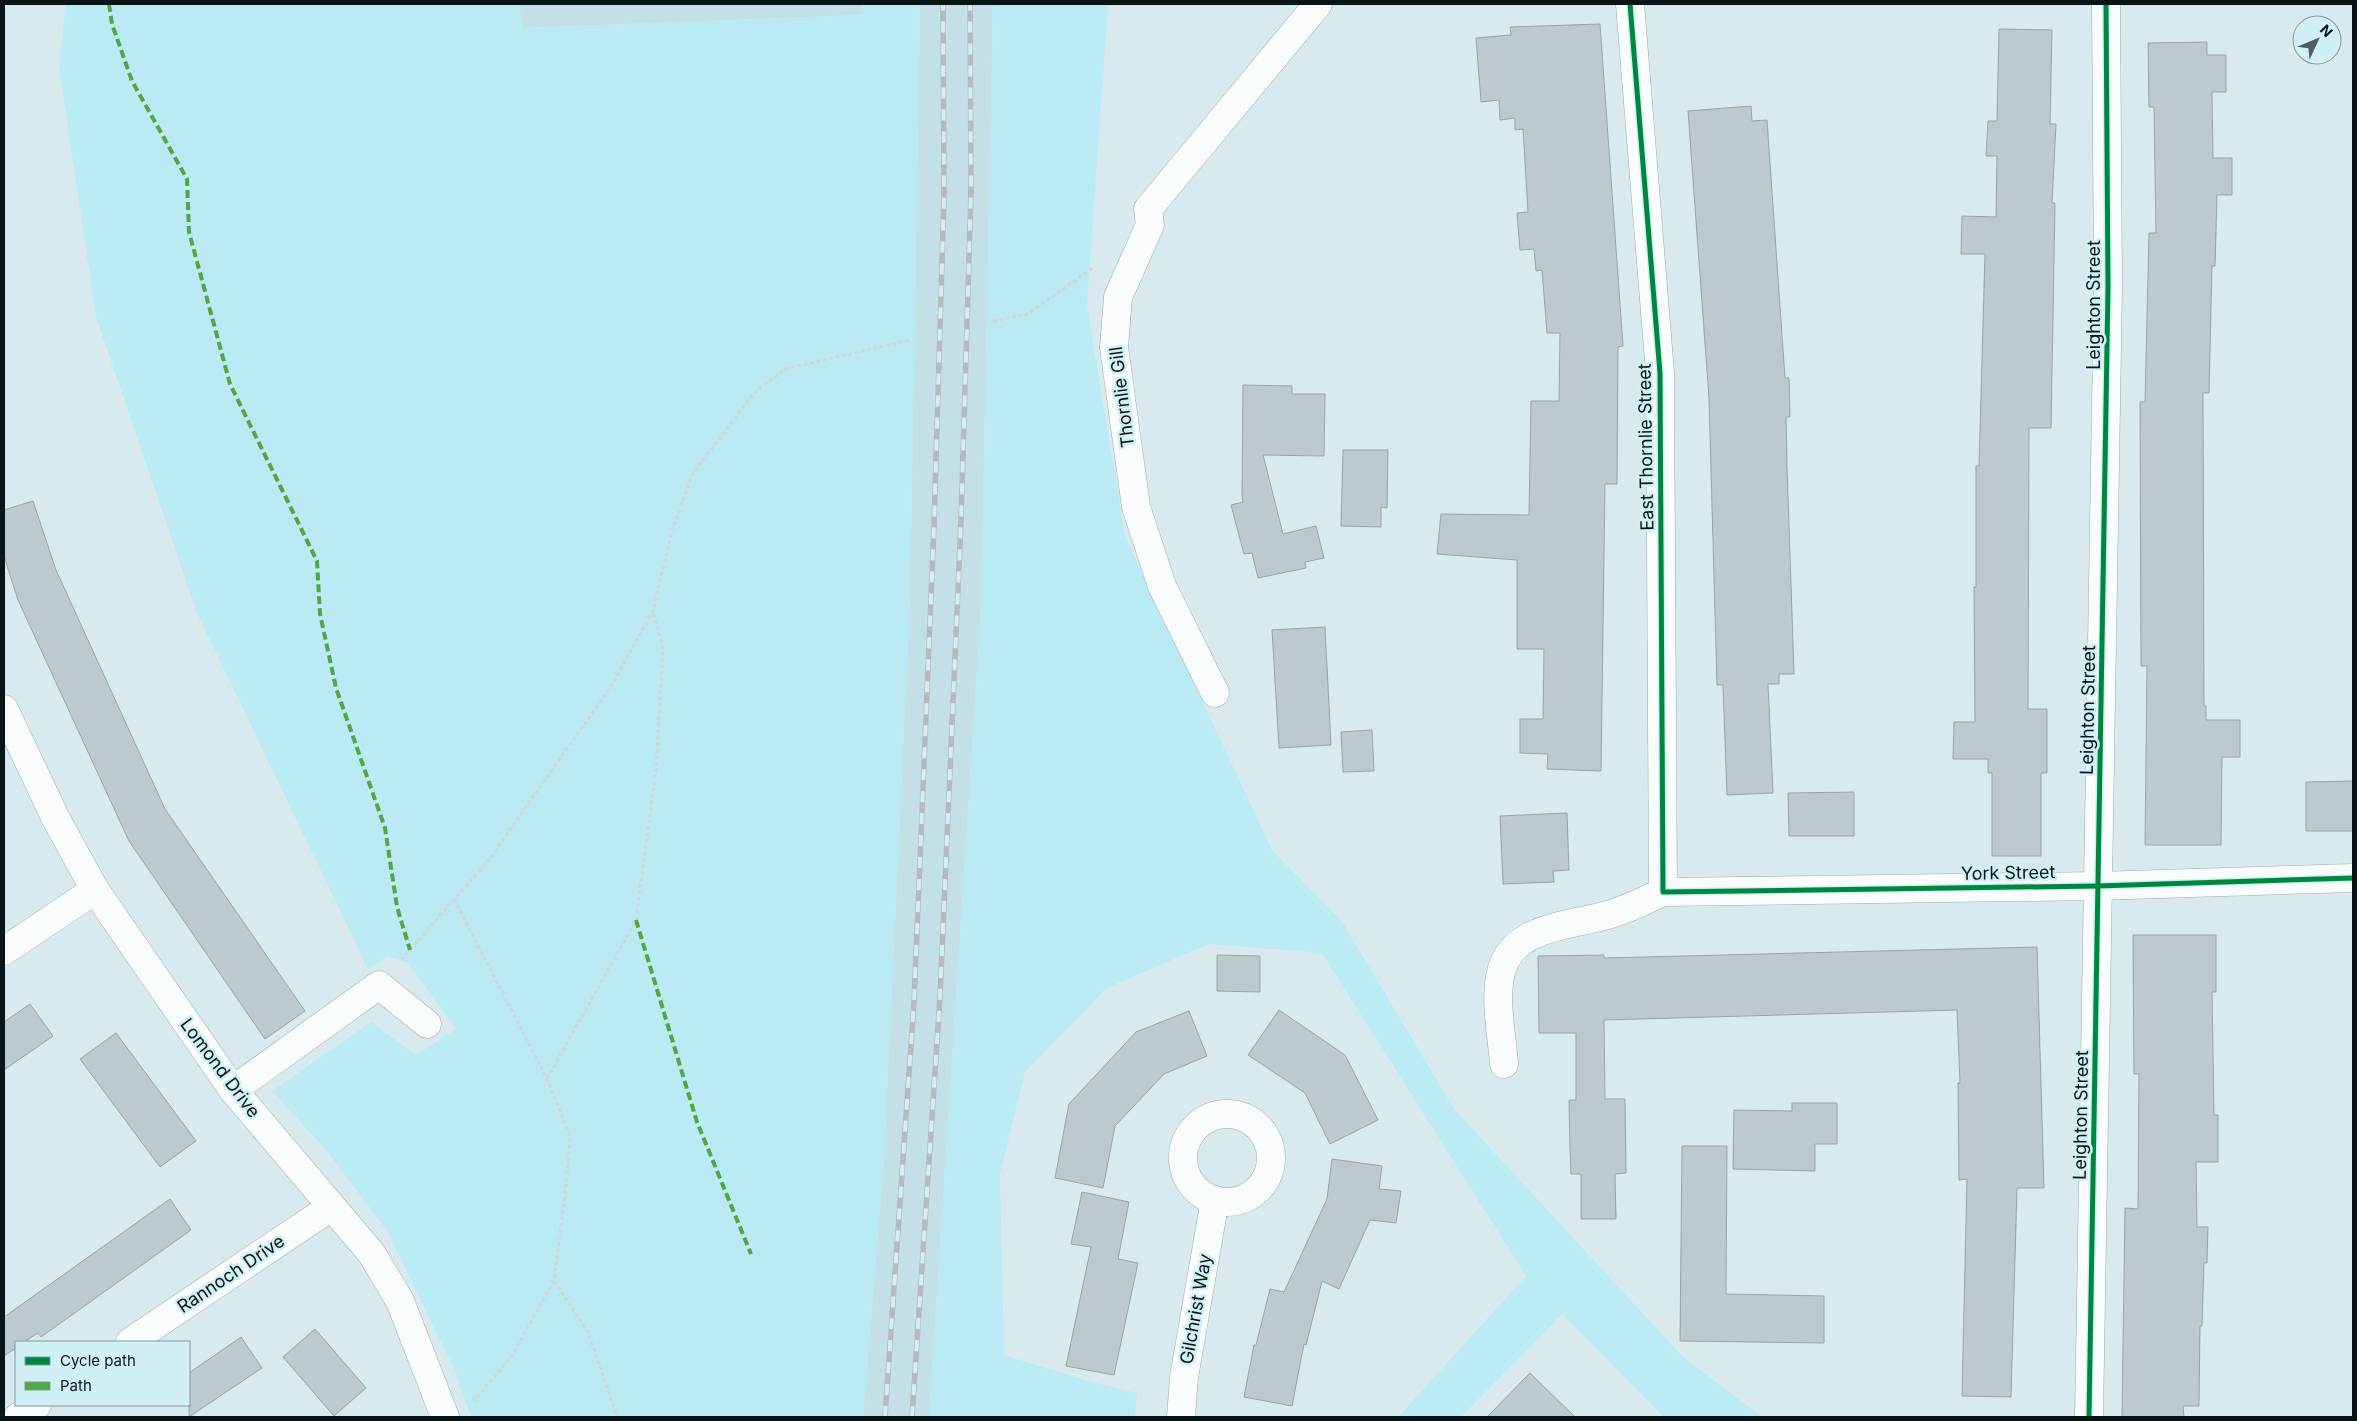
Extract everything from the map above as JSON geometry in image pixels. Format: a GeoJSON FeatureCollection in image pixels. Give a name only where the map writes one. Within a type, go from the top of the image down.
{"type":"FeatureCollection","features":[{"type":"Feature","properties":{"kind":"street","name":"Thornlie Gill"},"geometry":{"type":"LineString","coordinates":[[1215,693],[1162,586],[1136,507],[1114,347],[1118,297],[1150,225],[1148,209],[1318,4]]}},
{"type":"Feature","properties":{"kind":"street","name":"East Thornlie Street"},"geometry":{"type":"LineString","coordinates":[[1630,4],[1660,373],[1663,892]]}},
{"type":"Feature","properties":{"kind":"street","name":"Leighton Street"},"geometry":{"type":"LineString","coordinates":[[2089,1417],[2108,287],[2106,4]]}},
{"type":"Feature","properties":{"kind":"street","name":"Lomond Drive"},"geometry":{"type":"LineString","coordinates":[[4,709],[56,819],[95,890],[233,1090],[372,1254],[400,1302],[444,1417]]}},
{"type":"Feature","properties":{"kind":"street","name":"York Street"},"geometry":{"type":"LineString","coordinates":[[1663,892],[2098,886],[2353,878]]}},
{"type":"Feature","properties":{"kind":"street"},"geometry":{"type":"LineString","coordinates":[[4,952],[95,890]]}},
{"type":"Feature","properties":{"kind":"street"},"geometry":{"type":"LineString","coordinates":[[1504,1064],[1500,977],[1507,954],[1519,943],[1536,933],[1614,913],[1663,892]]}},
{"type":"Feature","properties":{"kind":"street"},"geometry":{"type":"LineString","coordinates":[[233,1090],[379,985],[427,1024]]}},
{"type":"Feature","properties":{"kind":"street","name":"Gilchrist Way"},"geometry":{"type":"LineString","coordinates":[[1181,1417],[1184,1377],[1215,1200]]}},
{"type":"Feature","properties":{"kind":"street","name":"Rannoch Drive"},"geometry":{"type":"LineString","coordinates":[[131,1341],[331,1207]]}},
{"type":"Feature","properties":{"kind":"street"},"geometry":{"type":"LineString","coordinates":[[18,1417],[35,1406]]}},
{"type":"Feature","properties":{"kind":"path"},"geometry":{"type":"LineString","coordinates":[[992,321],[1028,314],[1102,261]]}},
{"type":"Feature","properties":{"kind":"path"},"geometry":{"type":"LineString","coordinates":[[379,985],[487,862],[610,688],[653,611],[672,531],[692,475],[753,394],[786,369],[910,340]]}},
{"type":"Feature","properties":{"kind":"path"},"geometry":{"type":"LineString","coordinates":[[547,1079],[636,920],[656,770],[663,648],[653,611]]}},
{"type":"Feature","properties":{"kind":"path"},"geometry":{"type":"LineString","coordinates":[[454,899],[547,1079],[570,1136],[567,1178],[554,1281],[511,1357],[474,1402]]}},
{"type":"Feature","properties":{"kind":"path"},"geometry":{"type":"LineString","coordinates":[[554,1281],[588,1332],[617,1417]]}},
{"type":"Feature","properties":{"kind":"shaded area"},"geometry":{"type":"Polygon","coordinates":[[[66,4],[521,4],[522,28],[862,15],[862,4],[920,4],[910,598],[884,1160],[863,1417],[471,1417],[455,1371],[388,1232],[326,1150],[272,1091],[371,1022],[416,1055],[456,1029],[408,963],[388,956],[368,969],[197,613],[96,317],[59,68],[66,4]]]}},
{"type":"Feature","properties":{"kind":"shaded area"},"geometry":{"type":"Polygon","coordinates":[[[521,4],[862,4],[862,15],[522,28],[521,4]]]}},
{"type":"Feature","properties":{"kind":"shaded area"},"geometry":{"type":"Polygon","coordinates":[[[920,4],[993,4],[981,608],[929,1417],[863,1417],[884,1160],[910,598],[920,4]]]}},
{"type":"Feature","properties":{"kind":"shaded area"},"geometry":{"type":"Polygon","coordinates":[[[993,4],[1108,4],[1087,305],[1125,536],[1272,850],[1343,923],[1454,1109],[1682,1356],[1762,1417],[1664,1417],[1562,1314],[1461,1417],[1398,1417],[1526,1276],[1322,953],[1209,944],[1107,988],[1025,1072],[1000,1174],[1004,1355],[1085,1380],[1137,1393],[1135,1417],[929,1417],[981,608],[993,4]]]}},
{"type":"Feature","properties":{"kind":"building"},"geometry":{"type":"Polygon","coordinates":[[[1600,24],[1623,346],[1618,347],[1617,484],[1605,484],[1601,771],[1547,769],[1548,754],[1520,753],[1520,719],[1543,719],[1544,649],[1517,649],[1517,560],[1437,554],[1441,514],[1529,515],[1531,401],[1559,401],[1560,333],[1547,333],[1542,270],[1536,271],[1534,249],[1520,250],[1517,213],[1528,212],[1523,129],[1515,130],[1515,118],[1500,120],[1499,100],[1481,102],[1476,38],[1511,35],[1510,27],[1600,24]]]}},
{"type":"Feature","properties":{"kind":"building"},"geometry":{"type":"Polygon","coordinates":[[[1999,29],[2052,30],[2050,124],[2056,124],[2052,203],[2055,203],[2051,428],[2029,428],[2028,709],[2047,709],[2047,773],[2041,773],[2041,856],[1992,856],[1992,773],[1988,773],[1988,759],[1953,759],[1954,722],[1975,722],[1974,587],[1976,587],[1976,466],[1979,466],[1985,254],[1961,254],[1962,216],[1996,217],[1997,156],[1986,156],[1988,121],[1997,121],[1999,29]]]}},
{"type":"Feature","properties":{"kind":"building"},"geometry":{"type":"Polygon","coordinates":[[[2207,42],[2207,55],[2226,55],[2226,92],[2212,92],[2213,158],[2232,158],[2232,195],[2217,195],[2215,266],[2212,266],[2209,393],[2203,393],[2204,706],[2206,706],[2206,720],[2240,720],[2240,757],[2222,757],[2221,845],[2145,845],[2147,666],[2141,666],[2140,402],[2145,402],[2149,233],[2156,233],[2154,107],[2149,107],[2148,43],[2207,42]]]}},
{"type":"Feature","properties":{"kind":"building"},"geometry":{"type":"Polygon","coordinates":[[[1751,106],[1752,121],[1767,120],[1785,378],[1789,378],[1790,417],[1786,417],[1794,674],[1779,674],[1779,684],[1768,684],[1773,793],[1727,795],[1723,685],[1717,685],[1709,398],[1688,111],[1751,106]]]}},
{"type":"Feature","properties":{"kind":"building"},"geometry":{"type":"Polygon","coordinates":[[[1243,385],[1292,386],[1292,394],[1325,394],[1324,456],[1263,455],[1283,534],[1316,526],[1324,558],[1305,562],[1306,568],[1258,578],[1252,553],[1244,554],[1231,505],[1243,502],[1243,385]]]}},
{"type":"Feature","properties":{"kind":"building"},"geometry":{"type":"Polygon","coordinates":[[[1343,450],[1388,450],[1387,508],[1381,507],[1381,527],[1341,526],[1343,450]]]}},
{"type":"Feature","properties":{"kind":"building"},"geometry":{"type":"Polygon","coordinates":[[[33,501],[56,570],[165,809],[305,1011],[265,1039],[129,841],[18,600],[4,556],[4,510],[33,501]]]}},
{"type":"Feature","properties":{"kind":"building"},"geometry":{"type":"Polygon","coordinates":[[[1325,627],[1331,745],[1279,748],[1272,630],[1325,627]]]}},
{"type":"Feature","properties":{"kind":"building"},"geometry":{"type":"Polygon","coordinates":[[[1372,730],[1374,771],[1343,772],[1341,732],[1372,730]]]}},
{"type":"Feature","properties":{"kind":"building"},"geometry":{"type":"Polygon","coordinates":[[[2353,781],[2353,831],[2306,831],[2306,782],[2353,781]]]}},
{"type":"Feature","properties":{"kind":"building"},"geometry":{"type":"Polygon","coordinates":[[[1854,792],[1854,836],[1789,836],[1788,793],[1854,792]]]}},
{"type":"Feature","properties":{"kind":"building"},"geometry":{"type":"Polygon","coordinates":[[[1567,813],[1569,870],[1553,871],[1554,882],[1503,884],[1500,816],[1567,813]]]}},
{"type":"Feature","properties":{"kind":"building"},"geometry":{"type":"Polygon","coordinates":[[[2133,935],[2216,935],[2216,992],[2212,992],[2214,1115],[2218,1115],[2218,1162],[2196,1162],[2197,1227],[2208,1227],[2207,1263],[2204,1263],[2202,1326],[2200,1326],[2199,1406],[2183,1406],[2184,1417],[2122,1417],[2125,1208],[2138,1209],[2139,1074],[2134,1074],[2133,935]]]}},
{"type":"Feature","properties":{"kind":"building"},"geometry":{"type":"Polygon","coordinates":[[[2037,947],[2044,1188],[2017,1188],[2011,1397],[1962,1396],[1967,1179],[1959,1180],[1958,1083],[1960,1083],[1957,1010],[1604,1020],[1605,1099],[1625,1099],[1626,1173],[1615,1174],[1616,1219],[1581,1219],[1581,1174],[1571,1174],[1570,1149],[1569,1100],[1576,1100],[1576,1033],[1539,1033],[1538,956],[1604,955],[1604,958],[2037,947]]]}},
{"type":"Feature","properties":{"kind":"building"},"geometry":{"type":"Polygon","coordinates":[[[1217,955],[1260,956],[1260,992],[1217,991],[1217,955]]]}},
{"type":"Feature","properties":{"kind":"building"},"geometry":{"type":"Polygon","coordinates":[[[30,1004],[53,1036],[4,1070],[4,1022],[30,1004]]]}},
{"type":"Feature","properties":{"kind":"building"},"geometry":{"type":"Polygon","coordinates":[[[1279,1010],[1345,1055],[1378,1120],[1330,1144],[1305,1093],[1248,1055],[1279,1010]]]}},
{"type":"Feature","properties":{"kind":"building"},"geometry":{"type":"Polygon","coordinates":[[[1189,1011],[1207,1056],[1164,1074],[1115,1126],[1103,1188],[1055,1178],[1069,1104],[1136,1032],[1189,1011]]]}},
{"type":"Feature","properties":{"kind":"building"},"geometry":{"type":"Polygon","coordinates":[[[116,1033],[196,1141],[160,1167],[80,1059],[116,1033]]]}},
{"type":"Feature","properties":{"kind":"building"},"geometry":{"type":"Polygon","coordinates":[[[1792,1103],[1837,1103],[1837,1144],[1815,1144],[1815,1171],[1733,1169],[1734,1110],[1792,1111],[1792,1103]]]}},
{"type":"Feature","properties":{"kind":"building"},"geometry":{"type":"Polygon","coordinates":[[[1682,1146],[1727,1146],[1726,1294],[1824,1296],[1824,1343],[1680,1341],[1682,1146]]]}},
{"type":"Feature","properties":{"kind":"building"},"geometry":{"type":"Polygon","coordinates":[[[1332,1159],[1382,1166],[1379,1189],[1401,1191],[1396,1223],[1370,1220],[1339,1289],[1322,1281],[1306,1345],[1304,1344],[1292,1406],[1244,1397],[1254,1345],[1256,1345],[1270,1289],[1284,1292],[1327,1199],[1332,1159]]]}},
{"type":"Feature","properties":{"kind":"building"},"geometry":{"type":"Polygon","coordinates":[[[1082,1192],[1129,1202],[1118,1259],[1138,1263],[1114,1375],[1066,1366],[1091,1247],[1071,1244],[1082,1192]]]}},
{"type":"Feature","properties":{"kind":"building"},"geometry":{"type":"Polygon","coordinates":[[[170,1199],[191,1230],[41,1337],[38,1333],[26,1341],[15,1341],[15,1349],[4,1356],[4,1317],[170,1199]]]}},
{"type":"Feature","properties":{"kind":"building"},"geometry":{"type":"Polygon","coordinates":[[[315,1329],[366,1388],[334,1416],[283,1357],[315,1329]]]}},
{"type":"Feature","properties":{"kind":"building"},"geometry":{"type":"Polygon","coordinates":[[[241,1337],[262,1368],[189,1417],[190,1372],[241,1337]]]}},
{"type":"Feature","properties":{"kind":"building"},"geometry":{"type":"Polygon","coordinates":[[[1530,1373],[1575,1417],[1487,1417],[1530,1373]]]}},
{"type":"Feature","properties":{"kind":"railway"},"geometry":{"type":"LineString","coordinates":[[885,1417],[914,1002],[934,526],[944,197],[943,4]]}},
{"type":"Feature","properties":{"kind":"railway"},"geometry":{"type":"LineString","coordinates":[[912,1417],[940,997],[961,521],[971,192],[970,4]]}},
{"type":"Feature","properties":{"kind":"marked path"},"geometry":{"type":"LineString","coordinates":[[109,4],[112,24],[132,81],[187,179],[189,232],[230,384],[317,561],[320,614],[336,688],[385,828],[397,907],[410,950]]}},
{"type":"Feature","properties":{"kind":"marked path"},"geometry":{"type":"LineString","coordinates":[[636,920],[697,1122],[751,1254]]}},
{"type":"Feature","properties":{"kind":"cycle path"},"geometry":{"type":"LineString","coordinates":[[1630,4],[1660,373],[1663,892],[2097,886],[2353,878]]}},
{"type":"Feature","properties":{"kind":"cycle path"},"geometry":{"type":"LineString","coordinates":[[2089,1417],[2108,287],[2106,4]]}}]}
